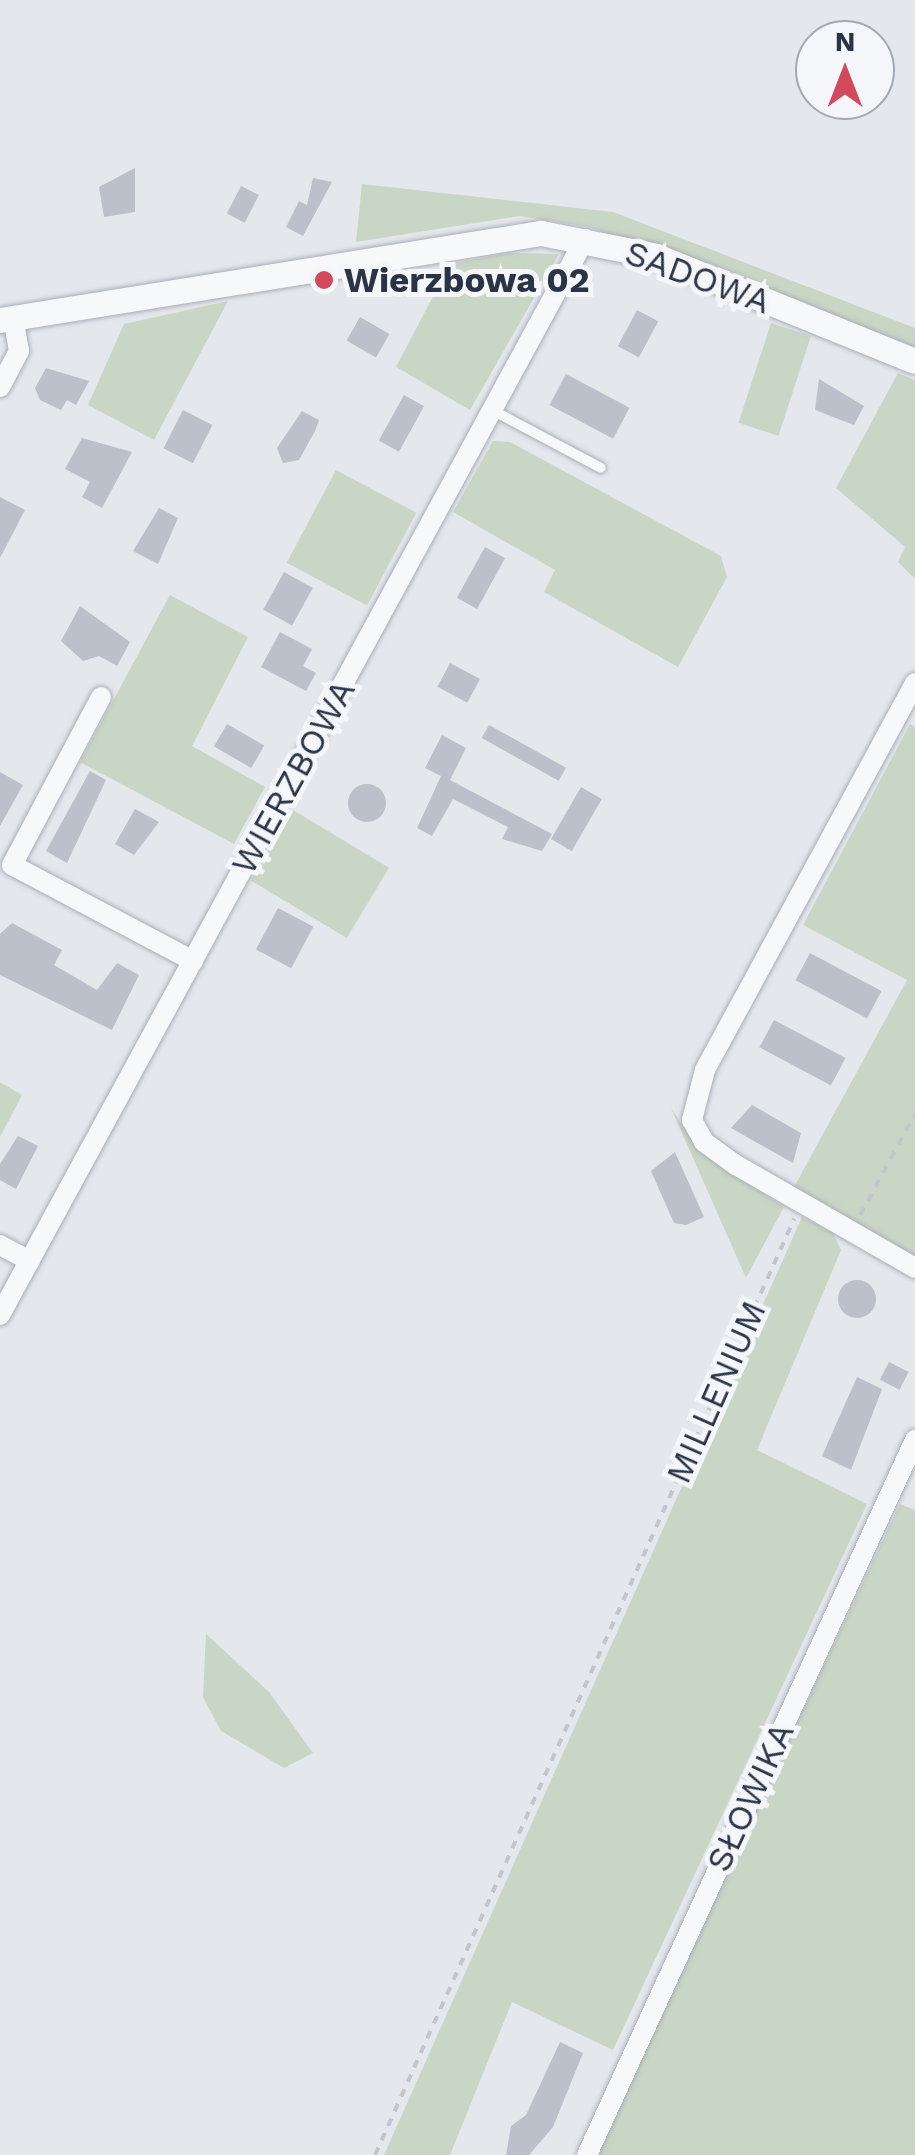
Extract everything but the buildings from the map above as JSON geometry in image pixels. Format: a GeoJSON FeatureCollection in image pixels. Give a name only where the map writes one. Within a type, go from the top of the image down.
{"type":"FeatureCollection","features":[{"type":"Feature","properties":{"kind":"street","name":"SADOWA"},"geometry":{"type":"LineString","coordinates":[[6,319],[491,236],[585,239],[656,256],[915,361]]}},
{"type":"Feature","properties":{"kind":"street","name":"WIERZBOWA"},"geometry":{"type":"LineString","coordinates":[[0,1315],[585,239]]}},
{"type":"Feature","properties":{"kind":"street"},"geometry":{"type":"LineString","coordinates":[[0,387],[19,351],[6,319]]}},
{"type":"Feature","properties":{"kind":"street"},"geometry":{"type":"LineString","coordinates":[[915,683],[694,1099],[704,1142],[800,1206],[915,1268]]}},
{"type":"Feature","properties":{"kind":"street"},"geometry":{"type":"LineString","coordinates":[[101,696],[12,865],[193,962]]}},
{"type":"Feature","properties":{"kind":"street"},"geometry":{"type":"LineString","coordinates":[[0,1245],[30,1261]]}},
{"type":"Feature","properties":{"kind":"street","name":"SŁOWIKA"},"geometry":{"type":"LineString","coordinates":[[588,2155],[915,1440]]}},
{"type":"Feature","properties":{"kind":"lane"},"geometry":{"type":"LineString","coordinates":[[492,410],[601,468]]}},
{"type":"Feature","properties":{"kind":"path"},"geometry":{"type":"LineString","coordinates":[[851,1233],[915,1114]]}},
{"type":"Feature","properties":{"kind":"path","name":"MILLENIUM"},"geometry":{"type":"LineString","coordinates":[[375,2155],[800,1206]]}},
{"type":"Feature","properties":{"kind":"green space"},"geometry":{"type":"Polygon","coordinates":[[[362,184],[613,212],[915,328],[915,347],[590,227],[520,216],[356,242],[362,184]]]}},
{"type":"Feature","properties":{"kind":"green space"},"geometry":{"type":"Polygon","coordinates":[[[508,253],[559,254],[470,410],[396,367],[450,264],[508,253]]]}},
{"type":"Feature","properties":{"kind":"green space"},"geometry":{"type":"Polygon","coordinates":[[[228,301],[154,440],[88,405],[124,324],[228,301]]]}},
{"type":"Feature","properties":{"kind":"green space"},"geometry":{"type":"Polygon","coordinates":[[[771,323],[811,336],[778,436],[739,423],[771,323]]]}},
{"type":"Feature","properties":{"kind":"green space"},"geometry":{"type":"Polygon","coordinates":[[[898,373],[915,380],[915,579],[898,562],[905,547],[836,488],[898,373]]]}},
{"type":"Feature","properties":{"kind":"green space"},"geometry":{"type":"Polygon","coordinates":[[[493,441],[510,442],[721,556],[727,577],[678,667],[544,592],[555,570],[453,512],[493,441]]]}},
{"type":"Feature","properties":{"kind":"green space"},"geometry":{"type":"Polygon","coordinates":[[[336,470],[416,513],[367,605],[287,563],[336,470]]]}},
{"type":"Feature","properties":{"kind":"green space"},"geometry":{"type":"Polygon","coordinates":[[[170,595],[248,637],[192,746],[265,787],[234,844],[80,762],[170,595]]]}},
{"type":"Feature","properties":{"kind":"green space"},"geometry":{"type":"Polygon","coordinates":[[[910,724],[915,727],[915,1257],[793,1189],[907,980],[803,925],[910,724]]]}},
{"type":"Feature","properties":{"kind":"green space"},"geometry":{"type":"Polygon","coordinates":[[[293,810],[389,868],[347,938],[251,880],[293,810]]]}},
{"type":"Feature","properties":{"kind":"green space"},"geometry":{"type":"Polygon","coordinates":[[[0,1082],[22,1095],[0,1137],[0,1082]]]}},
{"type":"Feature","properties":{"kind":"green space"},"geometry":{"type":"Polygon","coordinates":[[[671,1108],[701,1152],[784,1207],[746,1278],[671,1108]]]}},
{"type":"Feature","properties":{"kind":"green space"},"geometry":{"type":"Polygon","coordinates":[[[802,1217],[833,1233],[841,1250],[757,1450],[867,1504],[613,2050],[512,2002],[450,2155],[384,2155],[802,1217]]]}},
{"type":"Feature","properties":{"kind":"green space"},"geometry":{"type":"Polygon","coordinates":[[[900,1504],[915,1510],[915,2155],[594,2155],[900,1504]]]}},
{"type":"Feature","properties":{"kind":"green space"},"geometry":{"type":"Polygon","coordinates":[[[206,1634],[269,1692],[313,1753],[284,1768],[221,1731],[203,1697],[206,1634]]]}},
{"type":"Feature","properties":{"kind":"place","name":"Wierzbowa 02"},"geometry":{"type":"Point","coordinates":[324,280]}}]}
